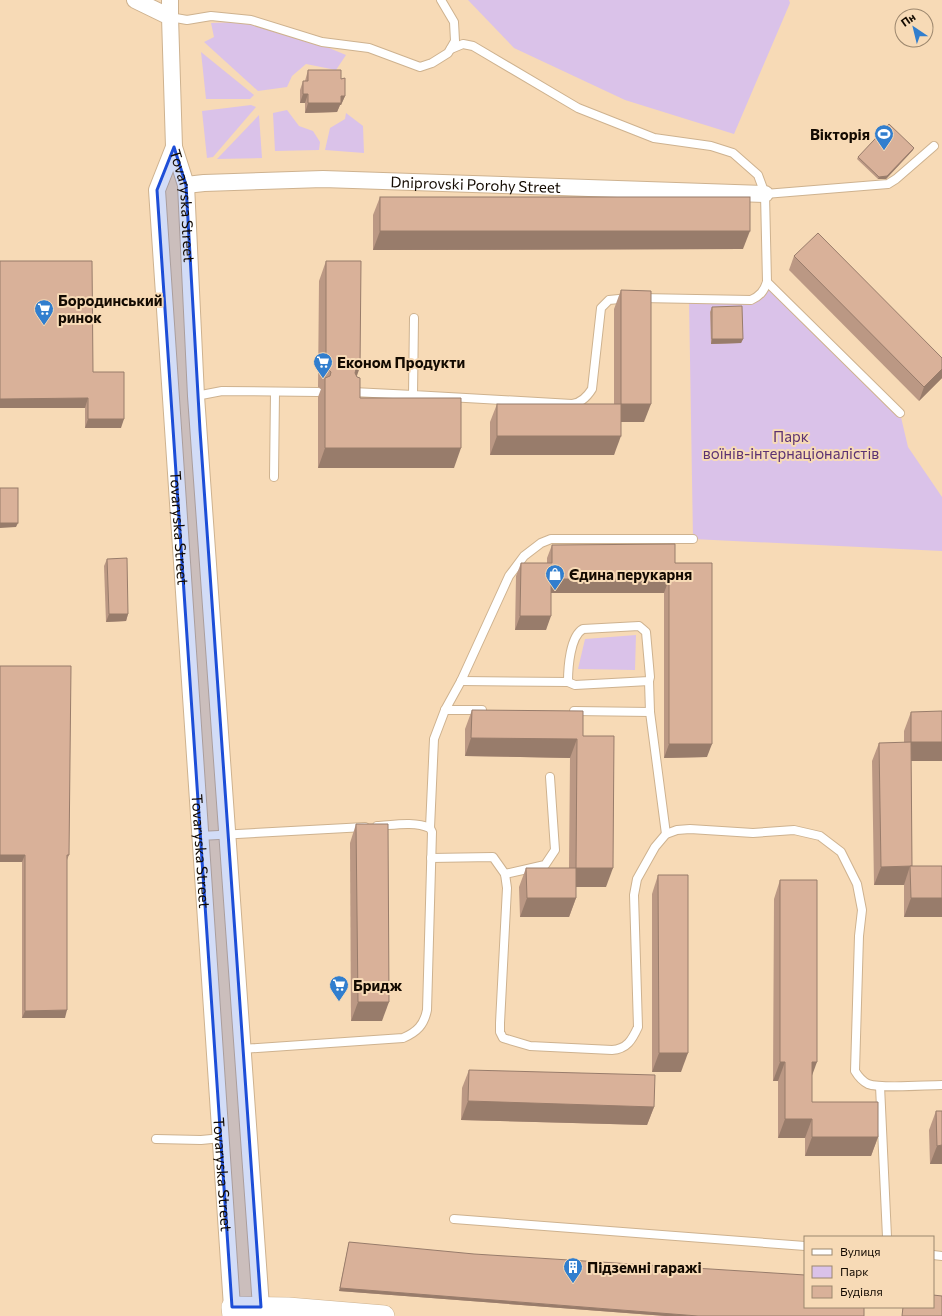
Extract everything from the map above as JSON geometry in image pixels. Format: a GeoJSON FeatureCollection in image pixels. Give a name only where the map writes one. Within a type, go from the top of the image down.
{"type":"FeatureCollection","features":[{"type":"Feature","properties":{"kind":"street"},"geometry":{"type":"LineString","coordinates":[[135,0],[170,17]]}},
{"type":"Feature","properties":{"kind":"street"},"geometry":{"type":"LineString","coordinates":[[170,0],[174,147]]}},
{"type":"Feature","properties":{"kind":"street","name":"Tovaryska Street"},"geometry":{"type":"LineString","coordinates":[[174,147],[186,185],[196,396],[261,1311]]}},
{"type":"Feature","properties":{"kind":"street","name":"Tovaryska Street"},"geometry":{"type":"LineString","coordinates":[[174,147],[157,190],[233,1312]]}},
{"type":"Feature","properties":{"kind":"street","name":"Dniprovski Porohy Street"},"geometry":{"type":"LineString","coordinates":[[186,185],[204,183],[323,179],[766,194]]}},
{"type":"Feature","properties":{"kind":"street"},"geometry":{"type":"LineString","coordinates":[[213,1021],[240,1019]]}},
{"type":"Feature","properties":{"kind":"street"},"geometry":{"type":"LineString","coordinates":[[233,1312],[261,1311],[384,1316]]}},
{"type":"Feature","properties":{"kind":"lane"},"geometry":{"type":"LineString","coordinates":[[441,0],[454,22],[456,30],[455,41],[451,49]]}},
{"type":"Feature","properties":{"kind":"lane"},"geometry":{"type":"LineString","coordinates":[[170,17],[187,20],[211,16],[251,20],[322,42],[369,48],[420,67],[432,63],[451,49],[463,44],[473,46],[578,108],[654,138],[712,146],[733,153],[758,175],[766,194],[767,282],[764,291],[751,300],[618,298],[609,300],[601,308],[599,315],[592,389],[585,398],[578,403],[353,392]]}},
{"type":"Feature","properties":{"kind":"lane"},"geometry":{"type":"LineString","coordinates":[[766,194],[888,184],[896,179],[934,146]]}},
{"type":"Feature","properties":{"kind":"lane"},"geometry":{"type":"LineString","coordinates":[[767,282],[900,413]]}},
{"type":"Feature","properties":{"kind":"lane"},"geometry":{"type":"LineString","coordinates":[[413,395],[414,318]]}},
{"type":"Feature","properties":{"kind":"lane"},"geometry":{"type":"LineString","coordinates":[[196,396],[222,391],[318,392]]}},
{"type":"Feature","properties":{"kind":"lane"},"geometry":{"type":"LineString","coordinates":[[274,477],[275,392]]}},
{"type":"Feature","properties":{"kind":"lane"},"geometry":{"type":"LineString","coordinates":[[242,1049],[404,1038],[414,1033],[425,1020],[427,1010],[431,858],[430,828],[434,739],[445,710],[461,681],[509,576],[524,556],[541,543],[551,539],[693,539]]}},
{"type":"Feature","properties":{"kind":"lane"},"geometry":{"type":"LineString","coordinates":[[568,682],[572,644],[577,632],[583,629],[639,626],[646,632],[650,677],[650,712],[666,834]]}},
{"type":"Feature","properties":{"kind":"lane"},"geometry":{"type":"LineString","coordinates":[[461,681],[568,682],[575,685],[649,681]]}},
{"type":"Feature","properties":{"kind":"lane"},"geometry":{"type":"LineString","coordinates":[[445,710],[492,710]]}},
{"type":"Feature","properties":{"kind":"lane"},"geometry":{"type":"LineString","coordinates":[[563,711],[650,712]]}},
{"type":"Feature","properties":{"kind":"lane"},"geometry":{"type":"LineString","coordinates":[[505,874],[545,864],[555,850],[550,777]]}},
{"type":"Feature","properties":{"kind":"lane"},"geometry":{"type":"LineString","coordinates":[[200,836],[411,824],[430,828]]}},
{"type":"Feature","properties":{"kind":"lane"},"geometry":{"type":"LineString","coordinates":[[431,858],[493,857],[505,874],[507,908],[500,1023],[500,1032],[503,1038],[530,1046],[620,1049],[628,1045],[638,1027],[634,895],[637,879],[655,847],[666,834],[676,830],[690,829],[753,833],[794,830],[820,836],[841,852],[857,884],[862,910],[859,936],[854,1066],[858,1076],[869,1084],[880,1086],[942,1085]]}},
{"type":"Feature","properties":{"kind":"lane"},"geometry":{"type":"LineString","coordinates":[[880,1086],[887,1236]]}},
{"type":"Feature","properties":{"kind":"lane"},"geometry":{"type":"LineString","coordinates":[[156,1139],[200,1140],[222,1138]]}},
{"type":"Feature","properties":{"kind":"lane"},"geometry":{"type":"LineString","coordinates":[[454,1219],[804,1246]]}},
{"type":"Feature","properties":{"kind":"highlighted area"},"geometry":{"type":"Polygon","coordinates":[[[174,147],[186,185],[200,430],[261,1307],[232,1307],[157,190],[174,147]]]}},
{"type":"Feature","properties":{"kind":"green space"},"geometry":{"type":"Polygon","coordinates":[[[468,0],[789,0],[790,3],[734,134],[625,100],[514,48],[468,0]]]}},
{"type":"Feature","properties":{"kind":"green space"},"geometry":{"type":"Polygon","coordinates":[[[264,21],[346,55],[336,70],[306,64],[292,76],[287,87],[258,91],[204,42],[214,37],[211,23],[264,21]]]}},
{"type":"Feature","properties":{"kind":"green space"},"geometry":{"type":"Polygon","coordinates":[[[201,52],[254,95],[250,99],[206,99],[201,52]]]}},
{"type":"Feature","properties":{"kind":"green space"},"geometry":{"type":"Polygon","coordinates":[[[251,105],[256,107],[213,157],[207,158],[202,111],[251,105]]]}},
{"type":"Feature","properties":{"kind":"green space"},"geometry":{"type":"Polygon","coordinates":[[[287,110],[299,126],[313,131],[320,142],[319,150],[275,151],[273,113],[287,110]]]}},
{"type":"Feature","properties":{"kind":"green space"},"geometry":{"type":"Polygon","coordinates":[[[346,113],[363,126],[364,153],[325,150],[330,128],[345,119],[346,113]]]}},
{"type":"Feature","properties":{"kind":"green space"},"geometry":{"type":"Polygon","coordinates":[[[259,115],[262,158],[217,159],[259,115]]]}},
{"type":"Feature","properties":{"kind":"green space","name":"Парк воїнів-інтернаціоналістів"},"geometry":{"type":"Polygon","coordinates":[[[767,282],[900,413],[908,447],[942,497],[942,551],[693,539],[689,299],[751,300],[767,282]]]}},
{"type":"Feature","properties":{"kind":"green space"},"geometry":{"type":"Polygon","coordinates":[[[636,635],[635,670],[578,669],[585,639],[636,635]]]}},
{"type":"Feature","properties":{"kind":"building"},"geometry":{"type":"Polygon","coordinates":[[[308,70],[341,70],[341,79],[345,78],[345,96],[341,96],[341,103],[308,103],[308,94],[303,94],[303,81],[308,81],[308,70]]]}},
{"type":"Feature","properties":{"kind":"building","name":"Вікторія"},"geometry":{"type":"Polygon","coordinates":[[[889,124],[914,148],[887,176],[879,177],[858,157],[889,124]]]}},
{"type":"Feature","properties":{"kind":"building"},"geometry":{"type":"Polygon","coordinates":[[[380,197],[750,197],[750,231],[380,231],[380,197]]]}},
{"type":"Feature","properties":{"kind":"building"},"geometry":{"type":"Polygon","coordinates":[[[818,233],[942,358],[942,369],[924,387],[794,256],[818,233]]]}},
{"type":"Feature","properties":{"kind":"building","name":"Бородинський ринок"},"geometry":{"type":"Polygon","coordinates":[[[0,261],[92,261],[93,372],[124,372],[124,419],[88,419],[88,398],[0,399],[0,261]]]}},
{"type":"Feature","properties":{"kind":"building"},"geometry":{"type":"Polygon","coordinates":[[[326,261],[361,261],[360,367],[356,369],[355,373],[357,377],[360,378],[360,398],[461,398],[461,448],[325,448],[325,378],[330,376],[331,372],[326,367],[326,261]]]}},
{"type":"Feature","properties":{"kind":"building"},"geometry":{"type":"Polygon","coordinates":[[[621,290],[651,291],[651,404],[621,404],[621,290]]]}},
{"type":"Feature","properties":{"kind":"building"},"geometry":{"type":"Polygon","coordinates":[[[742,306],[743,339],[712,339],[712,307],[742,306]]]}},
{"type":"Feature","properties":{"kind":"building"},"geometry":{"type":"Polygon","coordinates":[[[497,404],[621,404],[621,436],[497,436],[497,404]]]}},
{"type":"Feature","properties":{"kind":"building"},"geometry":{"type":"Polygon","coordinates":[[[0,488],[18,488],[18,523],[0,523],[0,488]]]}},
{"type":"Feature","properties":{"kind":"building"},"geometry":{"type":"Polygon","coordinates":[[[675,544],[675,563],[712,563],[712,744],[669,744],[669,579],[551,579],[551,616],[520,616],[521,563],[552,563],[552,545],[675,544]]]}},
{"type":"Feature","properties":{"kind":"building"},"geometry":{"type":"Polygon","coordinates":[[[127,558],[128,614],[109,614],[107,559],[127,558]]]}},
{"type":"Feature","properties":{"kind":"building"},"geometry":{"type":"Polygon","coordinates":[[[0,666],[71,666],[69,855],[67,855],[67,1010],[25,1011],[25,855],[0,855],[0,666]]]}},
{"type":"Feature","properties":{"kind":"building"},"geometry":{"type":"Polygon","coordinates":[[[472,710],[583,711],[583,736],[614,736],[613,868],[576,868],[577,739],[471,738],[472,710]]]}},
{"type":"Feature","properties":{"kind":"building"},"geometry":{"type":"Polygon","coordinates":[[[942,711],[942,742],[911,742],[911,712],[942,711]]]}},
{"type":"Feature","properties":{"kind":"building"},"geometry":{"type":"Polygon","coordinates":[[[911,742],[912,866],[881,867],[879,743],[911,742]]]}},
{"type":"Feature","properties":{"kind":"building"},"geometry":{"type":"Polygon","coordinates":[[[356,824],[388,824],[389,1002],[358,1002],[356,824]]]}},
{"type":"Feature","properties":{"kind":"building"},"geometry":{"type":"Polygon","coordinates":[[[910,866],[942,866],[942,898],[911,898],[910,866]]]}},
{"type":"Feature","properties":{"kind":"building"},"geometry":{"type":"Polygon","coordinates":[[[526,868],[576,868],[576,898],[527,898],[526,868]]]}},
{"type":"Feature","properties":{"kind":"building"},"geometry":{"type":"Polygon","coordinates":[[[658,875],[688,875],[688,1053],[659,1053],[658,875]]]}},
{"type":"Feature","properties":{"kind":"building"},"geometry":{"type":"Polygon","coordinates":[[[780,880],[817,880],[817,1062],[812,1062],[812,1102],[878,1102],[878,1137],[812,1137],[812,1119],[785,1119],[785,1062],[780,1062],[780,880]]]}},
{"type":"Feature","properties":{"kind":"building"},"geometry":{"type":"Polygon","coordinates":[[[469,1070],[655,1075],[654,1107],[468,1101],[469,1070]]]}},
{"type":"Feature","properties":{"kind":"building"},"geometry":{"type":"Polygon","coordinates":[[[936,1111],[942,1111],[942,1145],[937,1146],[936,1111]]]}},
{"type":"Feature","properties":{"kind":"building","name":"Підземні гаражі"},"geometry":{"type":"Polygon","coordinates":[[[349,1242],[474,1254],[804,1275],[804,1308],[864,1308],[864,1316],[698,1316],[340,1288],[349,1242]]]}},
{"type":"Feature","properties":{"kind":"building"},"geometry":{"type":"Polygon","coordinates":[[[934,1295],[942,1296],[942,1316],[902,1316],[903,1308],[934,1308],[934,1295]]]}},
{"type":"Feature","properties":{"kind":"place","name":"Вікторія"},"geometry":{"type":"Point","coordinates":[884,151]}},
{"type":"Feature","properties":{"kind":"place","name":"Бородинський ринок"},"geometry":{"type":"Point","coordinates":[44,326]}},
{"type":"Feature","properties":{"kind":"place","name":"Економ Продукти"},"geometry":{"type":"Point","coordinates":[323,379]}},
{"type":"Feature","properties":{"kind":"place","name":"Єдина перукарня"},"geometry":{"type":"Point","coordinates":[555,591]}},
{"type":"Feature","properties":{"kind":"place","name":"Бридж"},"geometry":{"type":"Point","coordinates":[339,1002]}},
{"type":"Feature","properties":{"kind":"place","name":"Підземні гаражі"},"geometry":{"type":"Point","coordinates":[573,1284]}}]}
